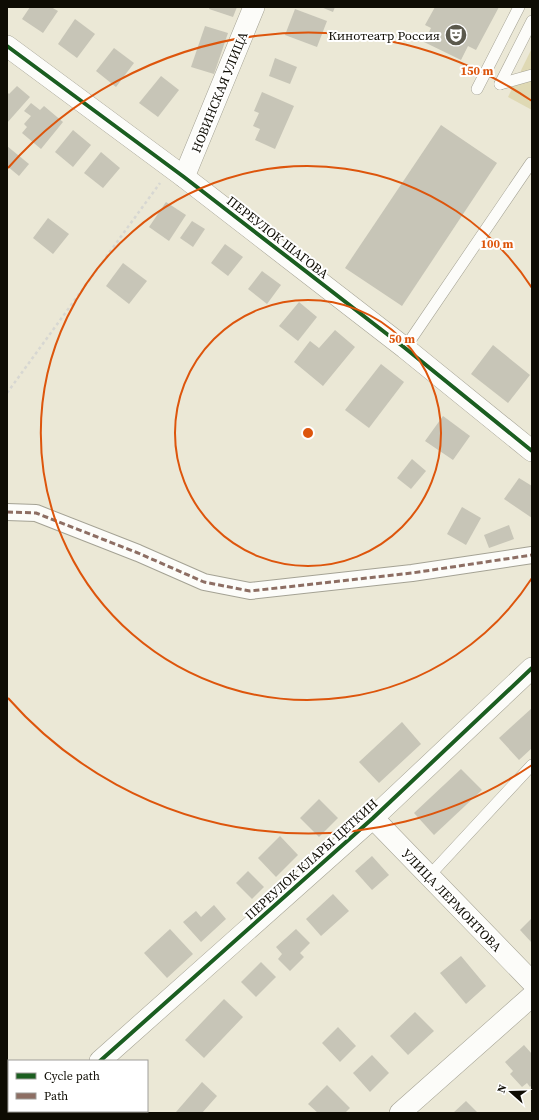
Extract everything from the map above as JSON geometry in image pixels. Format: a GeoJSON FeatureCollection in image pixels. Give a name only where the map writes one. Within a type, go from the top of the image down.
{"type":"FeatureCollection","features":[{"type":"Feature","properties":{"kind":"street","name":"НОВИНСКАЯ УЛИЦА"},"geometry":{"type":"LineString","coordinates":[[178,172],[254,7]]}},
{"type":"Feature","properties":{"kind":"street","name":"ПЕРЕУЛОК ШАГОВА"},"geometry":{"type":"LineString","coordinates":[[7,46],[178,172],[405,348],[532,451]]}},
{"type":"Feature","properties":{"kind":"street"},"geometry":{"type":"LineString","coordinates":[[7,512],[36,513],[138,553],[204,582],[250,591],[412,573],[532,555]]}},
{"type":"Feature","properties":{"kind":"street","name":"ПЕРЕУЛОК КЛАРЫ ЦЕТКИН"},"geometry":{"type":"LineString","coordinates":[[101,1060],[372,818],[532,668]]}},
{"type":"Feature","properties":{"kind":"street","name":"УЛИЦА ЛЕРМОНТОВА"},"geometry":{"type":"LineString","coordinates":[[372,818],[532,982]]}},
{"type":"Feature","properties":{"kind":"street"},"geometry":{"type":"LineString","coordinates":[[400,1113],[532,996]]}},
{"type":"Feature","properties":{"kind":"lane"},"geometry":{"type":"LineString","coordinates":[[477,89],[519,7]]}},
{"type":"Feature","properties":{"kind":"lane"},"geometry":{"type":"LineString","coordinates":[[532,21],[500,84],[532,75]]}},
{"type":"Feature","properties":{"kind":"lane"},"geometry":{"type":"LineString","coordinates":[[405,348],[532,163]]}},
{"type":"Feature","properties":{"kind":"lane"},"geometry":{"type":"LineString","coordinates":[[428,876],[532,765]]}},
{"type":"Feature","properties":{"kind":"path"},"geometry":{"type":"LineString","coordinates":[[7,393],[178,172]]}},
{"type":"Feature","properties":{"kind":"shaded area"},"geometry":{"type":"Polygon","coordinates":[[[532,48],[532,110],[508,97],[532,48]]]}},
{"type":"Feature","properties":{"kind":"building"},"geometry":{"type":"Polygon","coordinates":[[[30,7],[51,7],[58,11],[43,33],[22,19],[30,7]]]}},
{"type":"Feature","properties":{"kind":"building"},"geometry":{"type":"Polygon","coordinates":[[[210,7],[237,7],[233,17],[209,9],[210,7]]]}},
{"type":"Feature","properties":{"kind":"building"},"geometry":{"type":"Polygon","coordinates":[[[321,7],[335,7],[333,12],[321,7]]]}},
{"type":"Feature","properties":{"kind":"building","name":"Кинотеатр Россия"},"geometry":{"type":"Polygon","coordinates":[[[435,7],[499,7],[476,50],[468,46],[461,60],[424,42],[431,28],[425,25],[435,7]]]}},
{"type":"Feature","properties":{"kind":"building"},"geometry":{"type":"Polygon","coordinates":[[[295,9],[327,21],[317,47],[285,35],[295,9]]]}},
{"type":"Feature","properties":{"kind":"building"},"geometry":{"type":"Polygon","coordinates":[[[75,19],[95,34],[77,58],[58,44],[75,19]]]}},
{"type":"Feature","properties":{"kind":"building"},"geometry":{"type":"Polygon","coordinates":[[[205,26],[228,33],[214,74],[191,67],[205,26]]]}},
{"type":"Feature","properties":{"kind":"building"},"geometry":{"type":"Polygon","coordinates":[[[114,48],[134,63],[116,87],[96,71],[114,48]]]}},
{"type":"Feature","properties":{"kind":"building"},"geometry":{"type":"Polygon","coordinates":[[[275,58],[297,67],[290,84],[269,76],[275,58]]]}},
{"type":"Feature","properties":{"kind":"building"},"geometry":{"type":"Polygon","coordinates":[[[161,76],[179,90],[158,117],[139,103],[161,76]]]}},
{"type":"Feature","properties":{"kind":"building"},"geometry":{"type":"Polygon","coordinates":[[[17,86],[30,97],[7,123],[7,92],[9,94],[17,86]]]}},
{"type":"Feature","properties":{"kind":"building"},"geometry":{"type":"Polygon","coordinates":[[[262,92],[294,106],[275,149],[255,140],[260,129],[253,126],[259,113],[254,111],[262,92]]]}},
{"type":"Feature","properties":{"kind":"building"},"geometry":{"type":"Polygon","coordinates":[[[31,103],[40,110],[44,106],[63,122],[41,149],[22,133],[27,127],[24,124],[31,116],[24,111],[31,103]]]}},
{"type":"Feature","properties":{"kind":"building"},"geometry":{"type":"Polygon","coordinates":[[[441,125],[497,163],[402,306],[345,268],[441,125]]]}},
{"type":"Feature","properties":{"kind":"building"},"geometry":{"type":"Polygon","coordinates":[[[73,130],[91,145],[73,167],[55,152],[73,130]]]}},
{"type":"Feature","properties":{"kind":"building"},"geometry":{"type":"Polygon","coordinates":[[[7,146],[29,164],[19,176],[7,166],[7,146]]]}},
{"type":"Feature","properties":{"kind":"building"},"geometry":{"type":"Polygon","coordinates":[[[101,152],[120,168],[103,188],[84,173],[101,152]]]}},
{"type":"Feature","properties":{"kind":"building"},"geometry":{"type":"Polygon","coordinates":[[[166,202],[186,215],[169,241],[149,227],[166,202]]]}},
{"type":"Feature","properties":{"kind":"building"},"geometry":{"type":"Polygon","coordinates":[[[48,218],[69,234],[53,254],[33,238],[48,218]]]}},
{"type":"Feature","properties":{"kind":"building"},"geometry":{"type":"Polygon","coordinates":[[[192,221],[205,229],[193,247],[180,238],[192,221]]]}},
{"type":"Feature","properties":{"kind":"building"},"geometry":{"type":"Polygon","coordinates":[[[225,244],[243,257],[228,276],[211,263],[225,244]]]}},
{"type":"Feature","properties":{"kind":"building"},"geometry":{"type":"Polygon","coordinates":[[[123,263],[147,281],[129,304],[106,286],[123,263]]]}},
{"type":"Feature","properties":{"kind":"building"},"geometry":{"type":"Polygon","coordinates":[[[262,271],[281,285],[267,304],[248,289],[262,271]]]}},
{"type":"Feature","properties":{"kind":"building"},"geometry":{"type":"Polygon","coordinates":[[[299,302],[317,317],[298,341],[279,326],[299,302]]]}},
{"type":"Feature","properties":{"kind":"building"},"geometry":{"type":"Polygon","coordinates":[[[335,330],[355,347],[323,386],[294,362],[310,341],[319,348],[335,330]]]}},
{"type":"Feature","properties":{"kind":"building"},"geometry":{"type":"Polygon","coordinates":[[[493,345],[530,375],[508,403],[471,374],[493,345]]]}},
{"type":"Feature","properties":{"kind":"building"},"geometry":{"type":"Polygon","coordinates":[[[381,364],[404,382],[369,428],[345,410],[381,364]]]}},
{"type":"Feature","properties":{"kind":"building"},"geometry":{"type":"Polygon","coordinates":[[[443,416],[470,436],[453,460],[425,441],[443,416]]]}},
{"type":"Feature","properties":{"kind":"building"},"geometry":{"type":"Polygon","coordinates":[[[412,459],[426,471],[411,489],[397,478],[412,459]]]}},
{"type":"Feature","properties":{"kind":"building"},"geometry":{"type":"Polygon","coordinates":[[[519,478],[532,486],[532,518],[504,499],[519,478]]]}},
{"type":"Feature","properties":{"kind":"building"},"geometry":{"type":"Polygon","coordinates":[[[462,507],[481,518],[466,545],[447,534],[462,507]]]}},
{"type":"Feature","properties":{"kind":"building"},"geometry":{"type":"Polygon","coordinates":[[[509,525],[514,539],[489,548],[484,535],[509,525]]]}},
{"type":"Feature","properties":{"kind":"building"},"geometry":{"type":"Polygon","coordinates":[[[532,708],[532,748],[519,760],[499,738],[532,708]]]}},
{"type":"Feature","properties":{"kind":"building"},"geometry":{"type":"Polygon","coordinates":[[[402,722],[421,744],[379,783],[359,762],[402,722]]]}},
{"type":"Feature","properties":{"kind":"building"},"geometry":{"type":"Polygon","coordinates":[[[461,769],[482,790],[434,835],[414,813],[461,769]]]}},
{"type":"Feature","properties":{"kind":"building"},"geometry":{"type":"Polygon","coordinates":[[[319,799],[338,818],[319,837],[300,818],[319,799]]]}},
{"type":"Feature","properties":{"kind":"building"},"geometry":{"type":"Polygon","coordinates":[[[280,836],[298,855],[276,877],[258,858],[280,836]]]}},
{"type":"Feature","properties":{"kind":"building"},"geometry":{"type":"Polygon","coordinates":[[[372,856],[389,875],[372,890],[355,871],[372,856]]]}},
{"type":"Feature","properties":{"kind":"building"},"geometry":{"type":"Polygon","coordinates":[[[248,871],[264,887],[252,899],[236,883],[248,871]]]}},
{"type":"Feature","properties":{"kind":"building"},"geometry":{"type":"Polygon","coordinates":[[[333,894],[349,911],[321,936],[306,919],[333,894]]]}},
{"type":"Feature","properties":{"kind":"building"},"geometry":{"type":"Polygon","coordinates":[[[214,905],[226,919],[201,942],[183,922],[196,911],[201,917],[214,905]]]}},
{"type":"Feature","properties":{"kind":"building"},"geometry":{"type":"Polygon","coordinates":[[[532,918],[532,943],[520,930],[532,918]]]}},
{"type":"Feature","properties":{"kind":"building"},"geometry":{"type":"Polygon","coordinates":[[[170,929],[193,954],[167,978],[144,953],[170,929]]]}},
{"type":"Feature","properties":{"kind":"building"},"geometry":{"type":"Polygon","coordinates":[[[296,929],[310,943],[300,953],[304,957],[290,971],[278,959],[282,954],[276,947],[296,929]]]}},
{"type":"Feature","properties":{"kind":"building"},"geometry":{"type":"Polygon","coordinates":[[[461,956],[486,986],[466,1004],[440,973],[461,956]]]}},
{"type":"Feature","properties":{"kind":"building"},"geometry":{"type":"Polygon","coordinates":[[[261,962],[276,977],[256,997],[241,982],[261,962]]]}},
{"type":"Feature","properties":{"kind":"building"},"geometry":{"type":"Polygon","coordinates":[[[224,999],[243,1017],[204,1058],[185,1040],[224,999]]]}},
{"type":"Feature","properties":{"kind":"building"},"geometry":{"type":"Polygon","coordinates":[[[415,1012],[434,1031],[408,1055],[390,1036],[415,1012]]]}},
{"type":"Feature","properties":{"kind":"building"},"geometry":{"type":"Polygon","coordinates":[[[338,1027],[356,1046],[340,1062],[322,1043],[338,1027]]]}},
{"type":"Feature","properties":{"kind":"building"},"geometry":{"type":"Polygon","coordinates":[[[524,1045],[532,1054],[532,1085],[530,1087],[527,1083],[522,1087],[510,1074],[513,1071],[505,1062],[524,1045]]]}},
{"type":"Feature","properties":{"kind":"building"},"geometry":{"type":"Polygon","coordinates":[[[372,1055],[389,1073],[370,1092],[353,1073],[372,1055]]]}},
{"type":"Feature","properties":{"kind":"building"},"geometry":{"type":"Polygon","coordinates":[[[202,1082],[217,1096],[202,1113],[176,1112],[202,1082]]]}},
{"type":"Feature","properties":{"kind":"building"},"geometry":{"type":"Polygon","coordinates":[[[327,1085],[350,1108],[345,1113],[318,1113],[308,1104],[327,1085]]]}},
{"type":"Feature","properties":{"kind":"building"},"geometry":{"type":"Polygon","coordinates":[[[466,1101],[478,1113],[453,1113],[466,1101]]]}},
{"type":"Feature","properties":{"kind":"marked path"},"geometry":{"type":"LineString","coordinates":[[7,512],[36,513],[138,553],[204,582],[250,591],[412,573],[532,555]]}},
{"type":"Feature","properties":{"kind":"cycle path"},"geometry":{"type":"LineString","coordinates":[[7,46],[184,177],[405,348],[532,451]]}},
{"type":"Feature","properties":{"kind":"cycle path"},"geometry":{"type":"LineString","coordinates":[[101,1060],[373,818],[532,668]]}},
{"type":"Feature","properties":{"kind":"place","name":"Кинотеатр Россия"},"geometry":{"type":"Point","coordinates":[456,35]}}]}
